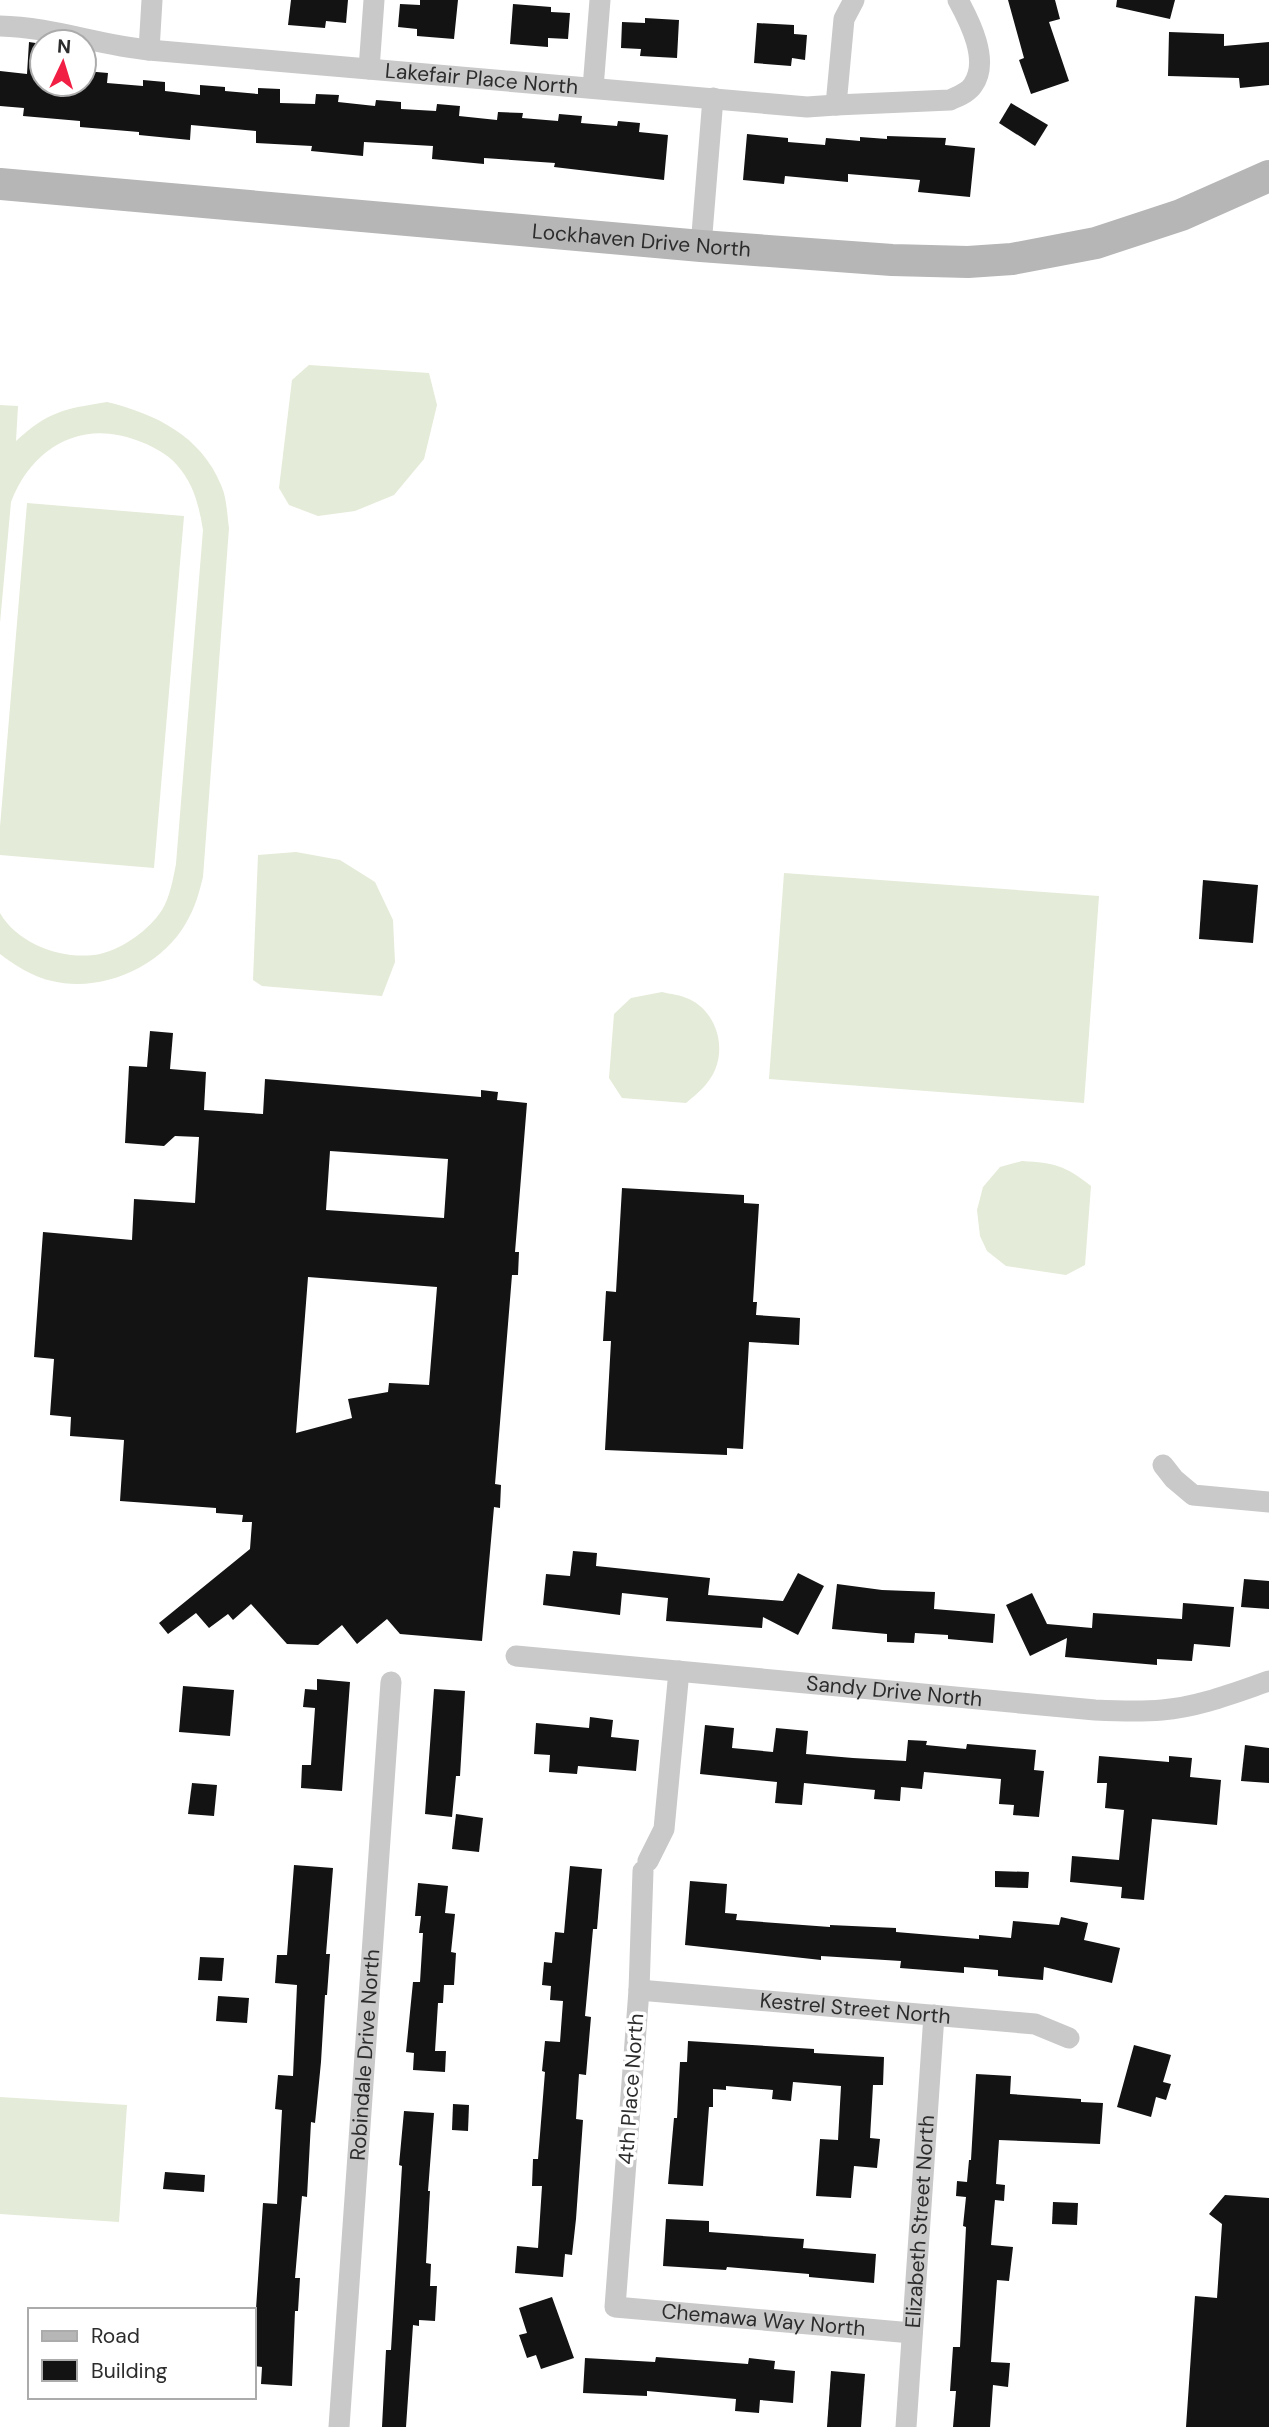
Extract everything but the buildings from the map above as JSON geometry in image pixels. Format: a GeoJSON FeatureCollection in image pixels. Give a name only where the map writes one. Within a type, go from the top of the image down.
{"type":"FeatureCollection","features":[{"type":"Feature","properties":{"kind":"street"},"geometry":{"type":"LineString","coordinates":[[149,50],[152,0]]}},
{"type":"Feature","properties":{"kind":"street","name":"Lakefair Place North"},"geometry":{"type":"LineString","coordinates":[[369,69],[374,0]]}},
{"type":"Feature","properties":{"kind":"street","name":"Lakefair Place North"},"geometry":{"type":"LineString","coordinates":[[593,88],[600,0]]}},
{"type":"Feature","properties":{"kind":"street"},"geometry":{"type":"LineString","coordinates":[[836,105],[844,19],[853,0]]}},
{"type":"Feature","properties":{"kind":"street","name":"Lakefair Place North"},"geometry":{"type":"LineString","coordinates":[[0,26],[37,28],[108,45],[149,50],[807,107],[950,100],[965,93],[975,84],[979,57],[968,19],[958,0]]}},
{"type":"Feature","properties":{"kind":"street"},"geometry":{"type":"LineString","coordinates":[[701,246],[713,98]]}},
{"type":"Feature","properties":{"kind":"street","name":"Lockhaven Drive North"},"geometry":{"type":"LineString","coordinates":[[0,184],[701,246],[929,261],[1012,259],[1096,243],[1181,215],[1269,176]]}},
{"type":"Feature","properties":{"kind":"street"},"geometry":{"type":"LineString","coordinates":[[1163,1465],[1174,1479],[1194,1495],[1269,1502]]}},
{"type":"Feature","properties":{"kind":"street","name":"Sandy Drive North"},"geometry":{"type":"LineString","coordinates":[[516,1656],[1137,1712],[1210,1701],[1269,1681]]}},
{"type":"Feature","properties":{"kind":"street","name":"4th Place North"},"geometry":{"type":"LineString","coordinates":[[615,2307],[646,1866],[664,1829],[679,1671]]}},
{"type":"Feature","properties":{"kind":"street","name":"Robindale Drive North"},"geometry":{"type":"LineString","coordinates":[[339,2427],[391,1682]]}},
{"type":"Feature","properties":{"kind":"street","name":"Kestrel Street North"},"geometry":{"type":"LineString","coordinates":[[639,1990],[1035,2024],[1069,2038]]}},
{"type":"Feature","properties":{"kind":"street","name":"Elizabeth Street North"},"geometry":{"type":"LineString","coordinates":[[906,2427],[934,2015]]}},
{"type":"Feature","properties":{"kind":"street","name":"Chemawa Way North"},"geometry":{"type":"LineString","coordinates":[[615,2307],[912,2333]]}},
{"type":"Feature","properties":{"kind":"green space"},"geometry":{"type":"Polygon","coordinates":[[[309,365],[429,373],[437,405],[424,459],[394,495],[355,511],[318,516],[289,505],[279,488],[292,380],[309,365]]]}},
{"type":"Feature","properties":{"kind":"green space"},"geometry":{"type":"Polygon","coordinates":[[[107,402],[159,421],[189,440],[202,453],[223,490],[229,528],[203,877],[196,900],[175,939],[146,964],[110,980],[71,984],[38,977],[0,954],[0,913],[18,934],[30,942],[58,953],[86,956],[100,954],[127,943],[157,917],[165,905],[176,864],[203,530],[188,480],[173,461],[158,450],[115,434],[77,436],[60,443],[31,467],[11,502],[0,623],[0,405],[18,406],[16,441],[48,417],[107,402]]]}},
{"type":"Feature","properties":{"kind":"green space"},"geometry":{"type":"Polygon","coordinates":[[[27,503],[184,516],[154,868],[0,855],[0,827],[27,503]]]}},
{"type":"Feature","properties":{"kind":"green space"},"geometry":{"type":"Polygon","coordinates":[[[296,852],[340,860],[375,882],[393,920],[395,962],[382,996],[262,986],[253,980],[258,855],[296,852]]]}},
{"type":"Feature","properties":{"kind":"green space"},"geometry":{"type":"Polygon","coordinates":[[[784,873],[1099,896],[1084,1103],[769,1079],[784,873]]]}},
{"type":"Feature","properties":{"kind":"green space"},"geometry":{"type":"Polygon","coordinates":[[[662,992],[698,1004],[716,1029],[719,1050],[715,1070],[702,1088],[686,1103],[622,1098],[609,1078],[614,1014],[631,998],[662,992]]]}},
{"type":"Feature","properties":{"kind":"green space"},"geometry":{"type":"Polygon","coordinates":[[[1022,1161],[1059,1166],[1091,1186],[1085,1265],[1066,1275],[1006,1266],[987,1251],[980,1236],[977,1210],[983,1187],[1000,1167],[1022,1161]]]}},
{"type":"Feature","properties":{"kind":"green space"},"geometry":{"type":"Polygon","coordinates":[[[0,2097],[127,2105],[119,2222],[0,2214],[0,2097]]]}}]}
